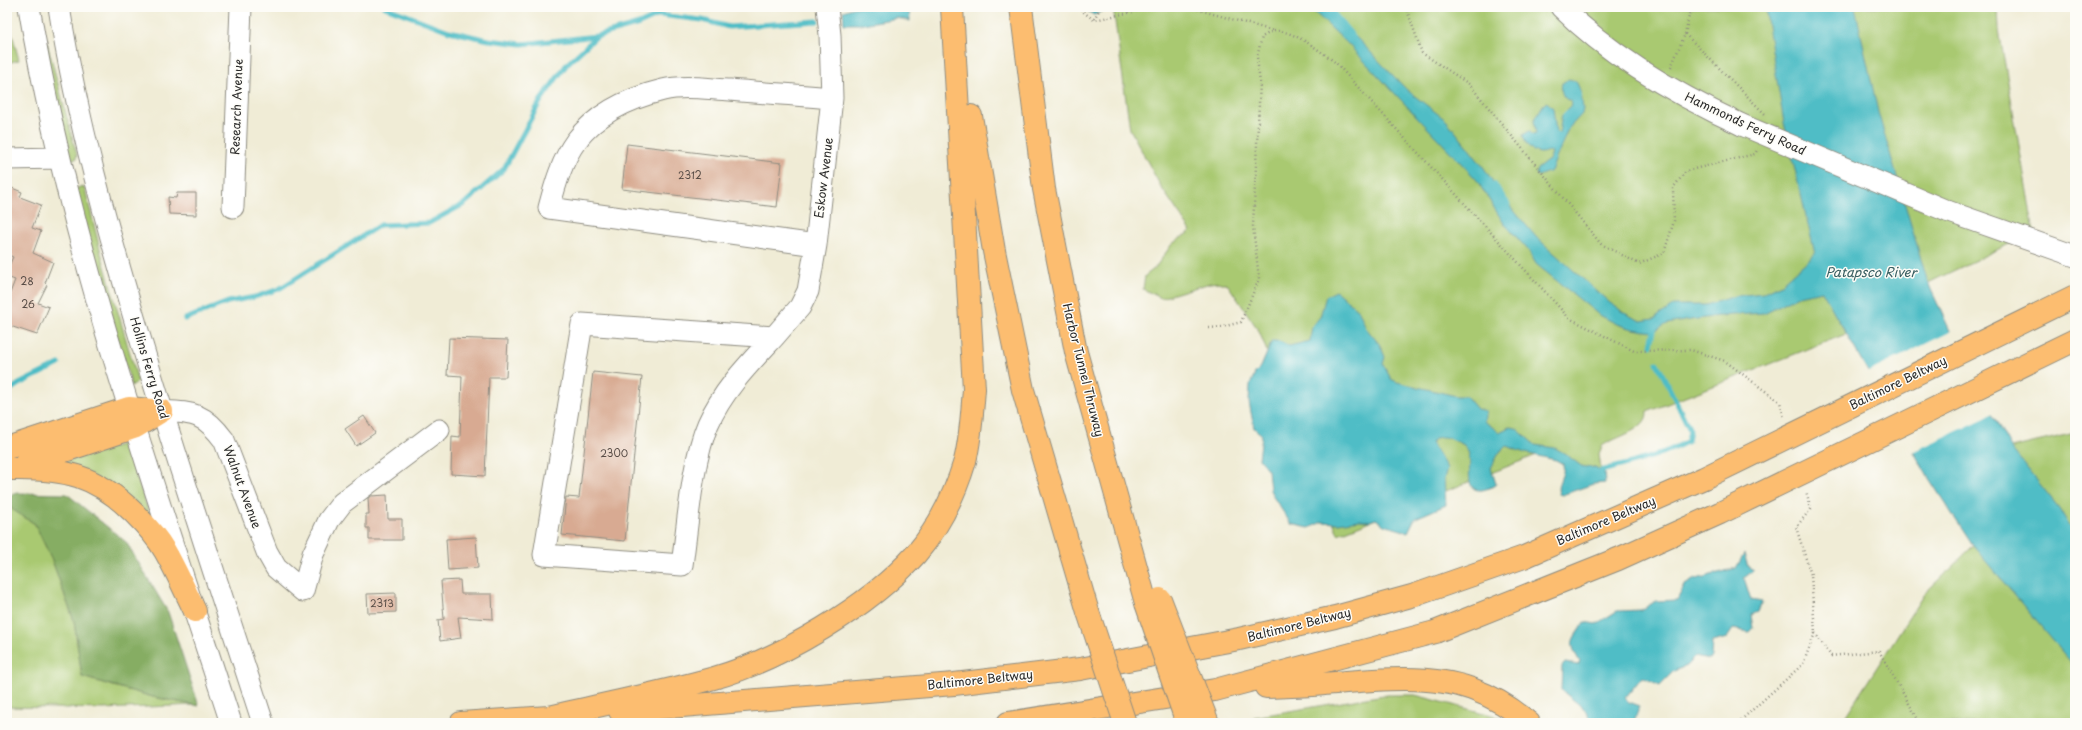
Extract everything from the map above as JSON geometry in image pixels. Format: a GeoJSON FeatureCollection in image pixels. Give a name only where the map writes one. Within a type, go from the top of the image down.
{"type":"FeatureCollection","features":[{"type":"Feature","properties":{"kind":"highway"},"geometry":{"type":"LineString","coordinates":[[549,717],[715,678],[799,643],[845,613],[885,583],[916,554],[938,524],[953,494],[965,460],[971,427],[974,389],[952,7]]}},
{"type":"Feature","properties":{"kind":"highway"},"geometry":{"type":"LineString","coordinates":[[964,7],[972,128],[994,251],[1019,375],[1088,612],[1125,723]]}},
{"type":"Feature","properties":{"kind":"highway","name":"Harbor Tunnel Thruway"},"geometry":{"type":"LineString","coordinates":[[1020,7],[1044,189],[1076,352],[1107,461],[1153,601],[1187,723]]}},
{"type":"Feature","properties":{"kind":"highway","name":"Baltimore Beltway"},"geometry":{"type":"LineString","coordinates":[[461,723],[954,684],[1080,669],[1239,640],[1415,595],[1524,557],[1704,478],[2075,296]]}},
{"type":"Feature","properties":{"kind":"highway"},"geometry":{"type":"LineString","coordinates":[[1008,723],[1215,690],[1435,632],[1618,559],[1720,513],[2075,340]]}},
{"type":"Feature","properties":{"kind":"highway"},"geometry":{"type":"LineString","coordinates":[[7,448],[162,411]]}},
{"type":"Feature","properties":{"kind":"highway"},"geometry":{"type":"LineString","coordinates":[[10,470],[133,418]]}},
{"type":"Feature","properties":{"kind":"highway"},"geometry":{"type":"LineString","coordinates":[[10,470],[39,468],[64,472],[87,478],[108,489],[147,526],[165,550],[195,611]]}},
{"type":"Feature","properties":{"kind":"highway"},"geometry":{"type":"LineString","coordinates":[[1153,601],[1208,723]]}},
{"type":"Feature","properties":{"kind":"highway"},"geometry":{"type":"LineString","coordinates":[[1215,690],[1324,684],[1365,679],[1409,679],[1451,683],[1471,688],[1496,699],[1529,723]]}},
{"type":"Feature","properties":{"kind":"street"},"geometry":{"type":"LineString","coordinates":[[29,7],[60,166],[133,418],[231,723]]}},
{"type":"Feature","properties":{"kind":"street","name":"Hollins Ferry Road"},"geometry":{"type":"LineString","coordinates":[[59,7],[92,167],[116,257],[162,411],[263,723]]}},
{"type":"Feature","properties":{"kind":"street","name":"Research Avenue"},"geometry":{"type":"LineString","coordinates":[[233,208],[241,7]]}},
{"type":"Feature","properties":{"kind":"street","name":"Eskow Avenue"},"geometry":{"type":"LineString","coordinates":[[774,337],[582,324],[544,556],[682,565],[698,462],[708,425],[722,398],[741,372],[774,337],[800,307],[808,291],[816,245],[832,98],[830,35],[827,7]]}},
{"type":"Feature","properties":{"kind":"street","name":"Hammonds Ferry Road"},"geometry":{"type":"LineString","coordinates":[[1561,7],[1599,40],[1664,84],[1742,125],[1947,211],[2075,256]]}},
{"type":"Feature","properties":{"kind":"street"},"geometry":{"type":"LineString","coordinates":[[816,245],[549,208],[555,184],[576,142],[591,124],[610,109],[638,98],[664,90],[692,88],[832,98]]}},
{"type":"Feature","properties":{"kind":"street"},"geometry":{"type":"LineString","coordinates":[[7,159],[60,166],[92,167]]}},
{"type":"Feature","properties":{"kind":"street","name":"Walnut Avenue"},"geometry":{"type":"LineString","coordinates":[[162,411],[190,412],[202,417],[217,430],[224,440],[267,552],[276,568],[302,591],[313,554],[329,520],[342,503],[439,430]]}},
{"type":"Feature","properties":{"kind":"path"},"geometry":{"type":"LineString","coordinates":[[1077,7],[1094,20],[1157,7]]}},
{"type":"Feature","properties":{"kind":"path"},"geometry":{"type":"LineString","coordinates":[[1094,20],[1101,7]]}},
{"type":"Feature","properties":{"kind":"path"},"geometry":{"type":"LineString","coordinates":[[1166,7],[1192,8],[1274,31],[1285,31],[1320,51],[1336,63],[1569,318],[1634,351],[1691,350],[1724,361],[1780,402],[1786,425]]}},
{"type":"Feature","properties":{"kind":"path"},"geometry":{"type":"LineString","coordinates":[[1406,7],[1422,53],[1469,84],[1601,244],[1639,264],[1664,253],[1674,221],[1674,188],[1686,171],[1755,154],[1758,147]]}},
{"type":"Feature","properties":{"kind":"path"},"geometry":{"type":"LineString","coordinates":[[1664,84],[1684,34],[1691,7]]}},
{"type":"Feature","properties":{"kind":"path"},"geometry":{"type":"LineString","coordinates":[[1209,328],[1241,322],[1259,279],[1253,226],[1260,83],[1257,57],[1262,37],[1274,31]]}},
{"type":"Feature","properties":{"kind":"path"},"geometry":{"type":"LineString","coordinates":[[1684,34],[1771,120]]}},
{"type":"Feature","properties":{"kind":"path"},"geometry":{"type":"LineString","coordinates":[[1738,723],[1803,664],[1815,633],[1811,574],[1796,527],[1811,509],[1804,486]]}},
{"type":"Feature","properties":{"kind":"path"},"geometry":{"type":"LineString","coordinates":[[1815,633],[1831,656],[1879,651],[1920,723]]}},
{"type":"Feature","properties":{"kind":"green space"},"geometry":{"type":"Polygon","coordinates":[[[1113,7],[1998,7],[1999,30],[2034,232],[1928,283],[1846,334],[1647,412],[1646,418],[1637,428],[1602,446],[1599,454],[1601,471],[1595,467],[1584,469],[1554,448],[1338,534],[1259,331],[1228,285],[1218,282],[1210,283],[1161,298],[1143,289],[1145,276],[1155,268],[1172,244],[1191,231],[1161,187],[1130,129],[1113,7]]]}},
{"type":"Feature","properties":{"kind":"green space"},"geometry":{"type":"Polygon","coordinates":[[[7,15],[19,60],[7,63],[7,15]]]}},
{"type":"Feature","properties":{"kind":"green space"},"geometry":{"type":"Polygon","coordinates":[[[47,43],[77,155],[76,159],[68,160],[43,44],[47,43]]]}},
{"type":"Feature","properties":{"kind":"green space"},"geometry":{"type":"Polygon","coordinates":[[[82,186],[85,189],[101,253],[138,381],[132,387],[74,190],[82,186]]]}},
{"type":"Feature","properties":{"kind":"green space"},"geometry":{"type":"Polygon","coordinates":[[[2075,433],[2075,723],[1841,723],[1924,594],[1973,546],[2011,448],[2075,433]]]}},
{"type":"Feature","properties":{"kind":"green space"},"geometry":{"type":"Polygon","coordinates":[[[123,444],[126,446],[151,518],[64,462],[123,444]]]}},
{"type":"Feature","properties":{"kind":"green space"},"geometry":{"type":"Polygon","coordinates":[[[17,493],[67,494],[126,542],[168,612],[199,706],[153,697],[82,677],[74,621],[52,560],[35,524],[7,506],[7,496],[17,493]]]}},
{"type":"Feature","properties":{"kind":"green space"},"geometry":{"type":"Polygon","coordinates":[[[7,506],[35,524],[52,560],[74,621],[82,677],[153,697],[194,705],[103,709],[7,707],[7,506]]]}},
{"type":"Feature","properties":{"kind":"green space"},"geometry":{"type":"Polygon","coordinates":[[[1384,695],[1415,695],[1499,717],[1498,723],[1257,723],[1254,717],[1384,695]]]}},
{"type":"Feature","properties":{"kind":"water"},"geometry":{"type":"Polygon","coordinates":[[[855,7],[909,7],[910,21],[897,18],[863,24],[844,24],[843,11],[855,7]]]}},
{"type":"Feature","properties":{"kind":"water"},"geometry":{"type":"Polygon","coordinates":[[[1081,7],[1111,7],[1094,15],[1081,7]]]}},
{"type":"Feature","properties":{"kind":"water","name":"Patapsco River"},"geometry":{"type":"Polygon","coordinates":[[[1309,7],[1327,7],[1407,90],[1447,121],[1484,168],[1505,200],[1536,237],[1610,303],[1628,315],[1641,321],[1654,319],[1674,305],[1706,305],[1735,296],[1763,293],[1781,284],[1815,254],[1784,123],[1765,7],[1855,7],[1878,112],[1928,283],[1970,374],[2011,448],[2059,508],[2075,535],[2075,672],[2070,661],[1973,546],[1928,477],[1822,291],[1798,296],[1764,313],[1718,316],[1684,321],[1667,324],[1653,332],[1633,329],[1617,324],[1599,315],[1536,264],[1528,250],[1503,222],[1476,179],[1347,43],[1309,7]]]}},
{"type":"Feature","properties":{"kind":"water"},"geometry":{"type":"Polygon","coordinates":[[[1569,79],[1576,81],[1581,92],[1583,109],[1582,114],[1568,129],[1551,171],[1538,176],[1536,174],[1537,169],[1550,159],[1552,152],[1537,153],[1527,144],[1523,135],[1529,131],[1533,135],[1536,134],[1534,121],[1543,105],[1547,102],[1553,108],[1556,132],[1559,133],[1562,115],[1572,105],[1571,102],[1564,97],[1561,90],[1562,83],[1569,79]]]}},
{"type":"Feature","properties":{"kind":"water"},"geometry":{"type":"Polygon","coordinates":[[[1336,291],[1359,311],[1366,328],[1380,345],[1385,357],[1383,364],[1391,379],[1397,382],[1456,396],[1466,396],[1477,409],[1486,411],[1484,421],[1499,432],[1510,427],[1516,428],[1535,445],[1555,448],[1584,468],[1595,467],[1604,472],[1605,483],[1593,484],[1562,495],[1559,494],[1558,486],[1564,468],[1563,464],[1556,460],[1525,453],[1506,446],[1499,453],[1491,468],[1496,484],[1486,489],[1476,490],[1470,483],[1470,461],[1464,445],[1442,437],[1434,439],[1431,443],[1447,468],[1444,479],[1446,505],[1418,517],[1414,520],[1408,532],[1384,525],[1376,519],[1370,521],[1360,520],[1338,523],[1322,522],[1309,528],[1291,524],[1270,490],[1268,470],[1259,459],[1262,435],[1254,428],[1249,402],[1250,385],[1255,373],[1261,367],[1272,341],[1279,341],[1289,346],[1310,341],[1312,326],[1320,317],[1326,296],[1336,291]]]}},
{"type":"Feature","properties":{"kind":"water"},"geometry":{"type":"Polygon","coordinates":[[[1744,554],[1748,567],[1754,570],[1744,578],[1751,600],[1762,602],[1758,612],[1751,615],[1753,628],[1749,632],[1733,629],[1727,638],[1712,642],[1711,657],[1709,660],[1695,657],[1686,666],[1674,671],[1660,685],[1642,677],[1625,698],[1629,702],[1640,706],[1634,721],[1635,723],[1590,723],[1587,711],[1561,690],[1562,666],[1565,663],[1578,665],[1580,662],[1574,649],[1573,641],[1584,622],[1596,624],[1617,611],[1641,610],[1656,601],[1677,600],[1685,585],[1693,580],[1736,568],[1744,554]]]}},
{"type":"Feature","properties":{"kind":"pier"},"geometry":{"type":"Polygon","coordinates":[[[1952,331],[1971,373],[1994,414],[1912,452],[1866,373],[1952,331]]]}},
{"type":"Feature","properties":{"kind":"building"},"geometry":{"type":"Polygon","coordinates":[[[627,144],[782,163],[777,207],[622,189],[627,144]]]}},
{"type":"Feature","properties":{"kind":"building"},"geometry":{"type":"Polygon","coordinates":[[[7,186],[22,192],[20,197],[41,205],[32,228],[41,231],[33,253],[53,262],[45,283],[47,285],[38,303],[49,307],[37,335],[7,325],[7,301],[15,280],[7,277],[7,270],[13,257],[7,254],[7,186]]]}},
{"type":"Feature","properties":{"kind":"building"},"geometry":{"type":"Polygon","coordinates":[[[177,193],[196,193],[196,215],[169,214],[168,197],[176,198],[177,193]]]}},
{"type":"Feature","properties":{"kind":"building"},"geometry":{"type":"Polygon","coordinates":[[[449,338],[508,340],[506,377],[489,377],[485,476],[451,474],[452,436],[460,437],[462,376],[447,375],[449,338]]]}},
{"type":"Feature","properties":{"kind":"building"},"geometry":{"type":"Polygon","coordinates":[[[593,372],[642,377],[625,541],[562,535],[566,497],[579,498],[593,372]]]}},
{"type":"Feature","properties":{"kind":"building"},"geometry":{"type":"Polygon","coordinates":[[[364,416],[375,433],[356,446],[345,429],[364,416]]]}},
{"type":"Feature","properties":{"kind":"building"},"geometry":{"type":"Polygon","coordinates":[[[387,495],[388,519],[402,519],[402,540],[369,540],[369,528],[366,528],[366,514],[369,514],[368,498],[371,496],[387,495]]]}},
{"type":"Feature","properties":{"kind":"building"},"geometry":{"type":"Polygon","coordinates":[[[476,537],[478,568],[448,570],[446,539],[476,537]]]}},
{"type":"Feature","properties":{"kind":"building"},"geometry":{"type":"Polygon","coordinates":[[[460,580],[461,594],[492,594],[493,619],[458,617],[461,638],[440,641],[438,620],[444,619],[441,581],[460,580]]]}},
{"type":"Feature","properties":{"kind":"building"},"geometry":{"type":"Polygon","coordinates":[[[396,593],[396,612],[368,613],[367,594],[396,593]]]}},
{"type":"Feature","properties":{"kind":"waterway"},"geometry":{"type":"LineString","coordinates":[[298,7],[318,7]]}},
{"type":"Feature","properties":{"kind":"waterway"},"geometry":{"type":"LineString","coordinates":[[385,7],[449,31],[489,40],[522,44],[597,36],[639,24],[659,15],[702,20],[729,27],[817,21]]}},
{"type":"Feature","properties":{"kind":"waterway"},"geometry":{"type":"LineString","coordinates":[[1326,7],[1331,10],[1351,34]]}},
{"type":"Feature","properties":{"kind":"waterway"},"geometry":{"type":"LineString","coordinates":[[185,319],[228,302],[255,297],[279,289],[380,225],[429,223],[464,204],[504,169],[541,100],[567,64],[597,36]]}},
{"type":"Feature","properties":{"kind":"waterway"},"geometry":{"type":"LineString","coordinates":[[1494,184],[1508,204]]}},
{"type":"Feature","properties":{"kind":"waterway"},"geometry":{"type":"LineString","coordinates":[[1651,345],[1655,326]]}},
{"type":"Feature","properties":{"kind":"waterway"},"geometry":{"type":"LineString","coordinates":[[1601,471],[1657,455],[1688,441],[1690,430],[1657,363]]}},
{"type":"Feature","properties":{"kind":"waterway"},"geometry":{"type":"LineString","coordinates":[[7,392],[19,384],[59,364]]}}]}
